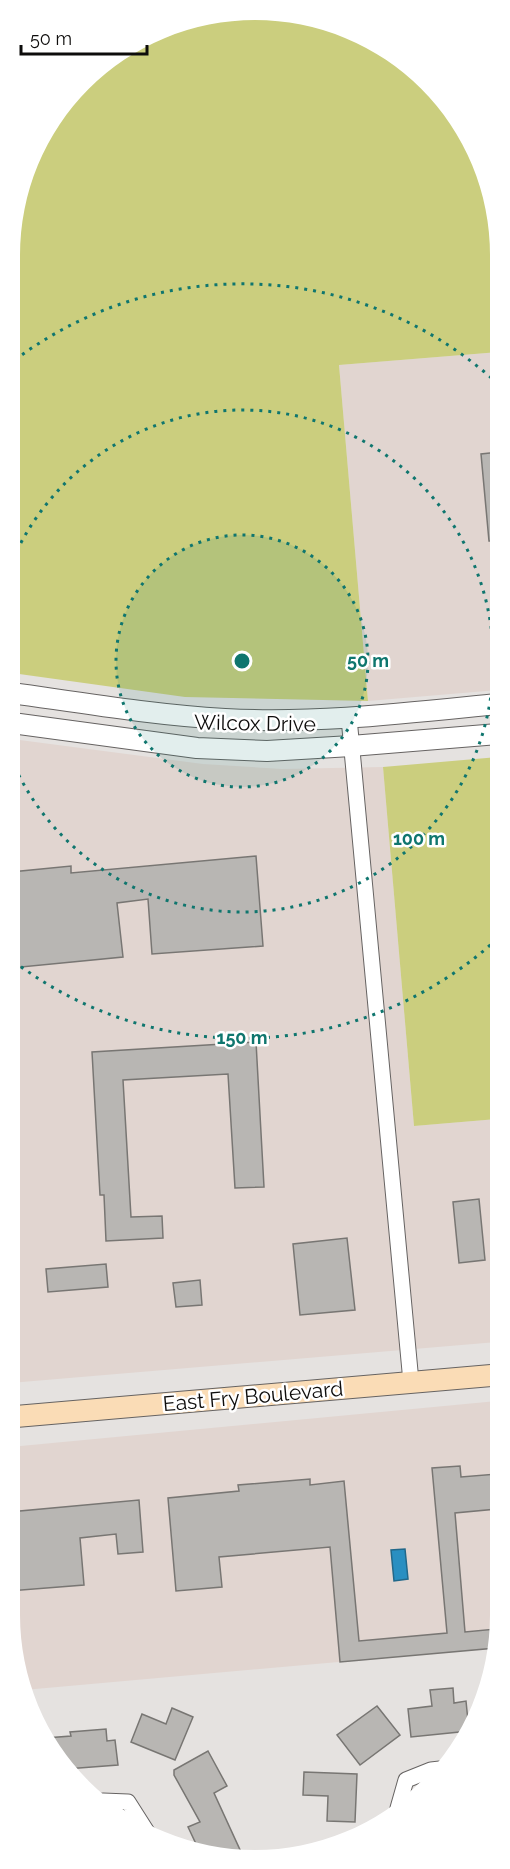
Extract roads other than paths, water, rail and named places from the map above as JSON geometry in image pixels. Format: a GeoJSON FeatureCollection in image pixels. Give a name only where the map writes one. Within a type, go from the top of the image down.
{"type":"FeatureCollection","features":[{"type":"Feature","properties":{"kind":"main road","name":"East Fry Boulevard"},"geometry":{"type":"LineString","coordinates":[[20,1416],[490,1376]]}},
{"type":"Feature","properties":{"kind":"street","name":"Wilcox Drive"},"geometry":{"type":"LineString","coordinates":[[20,694],[158,713],[224,719],[285,721],[349,718],[490,705]]}},
{"type":"Feature","properties":{"kind":"street"},"geometry":{"type":"LineString","coordinates":[[349,718],[411,1382]]}},
{"type":"Feature","properties":{"kind":"street","name":"Wilcox Drive"},"geometry":{"type":"LineString","coordinates":[[20,724],[197,748],[267,751],[490,735]]}},
{"type":"Feature","properties":{"kind":"street"},"geometry":{"type":"LineString","coordinates":[[401,1799],[406,1780],[431,1770]]}},
{"type":"Feature","properties":{"kind":"street"},"geometry":{"type":"LineString","coordinates":[[113,1801],[128,1802],[139,1819]]}},
{"type":"Feature","properties":{"kind":"water"},"geometry":{"type":"Polygon","coordinates":[[[405,1549],[408,1579],[394,1581],[391,1550],[405,1549]]]}}]}
